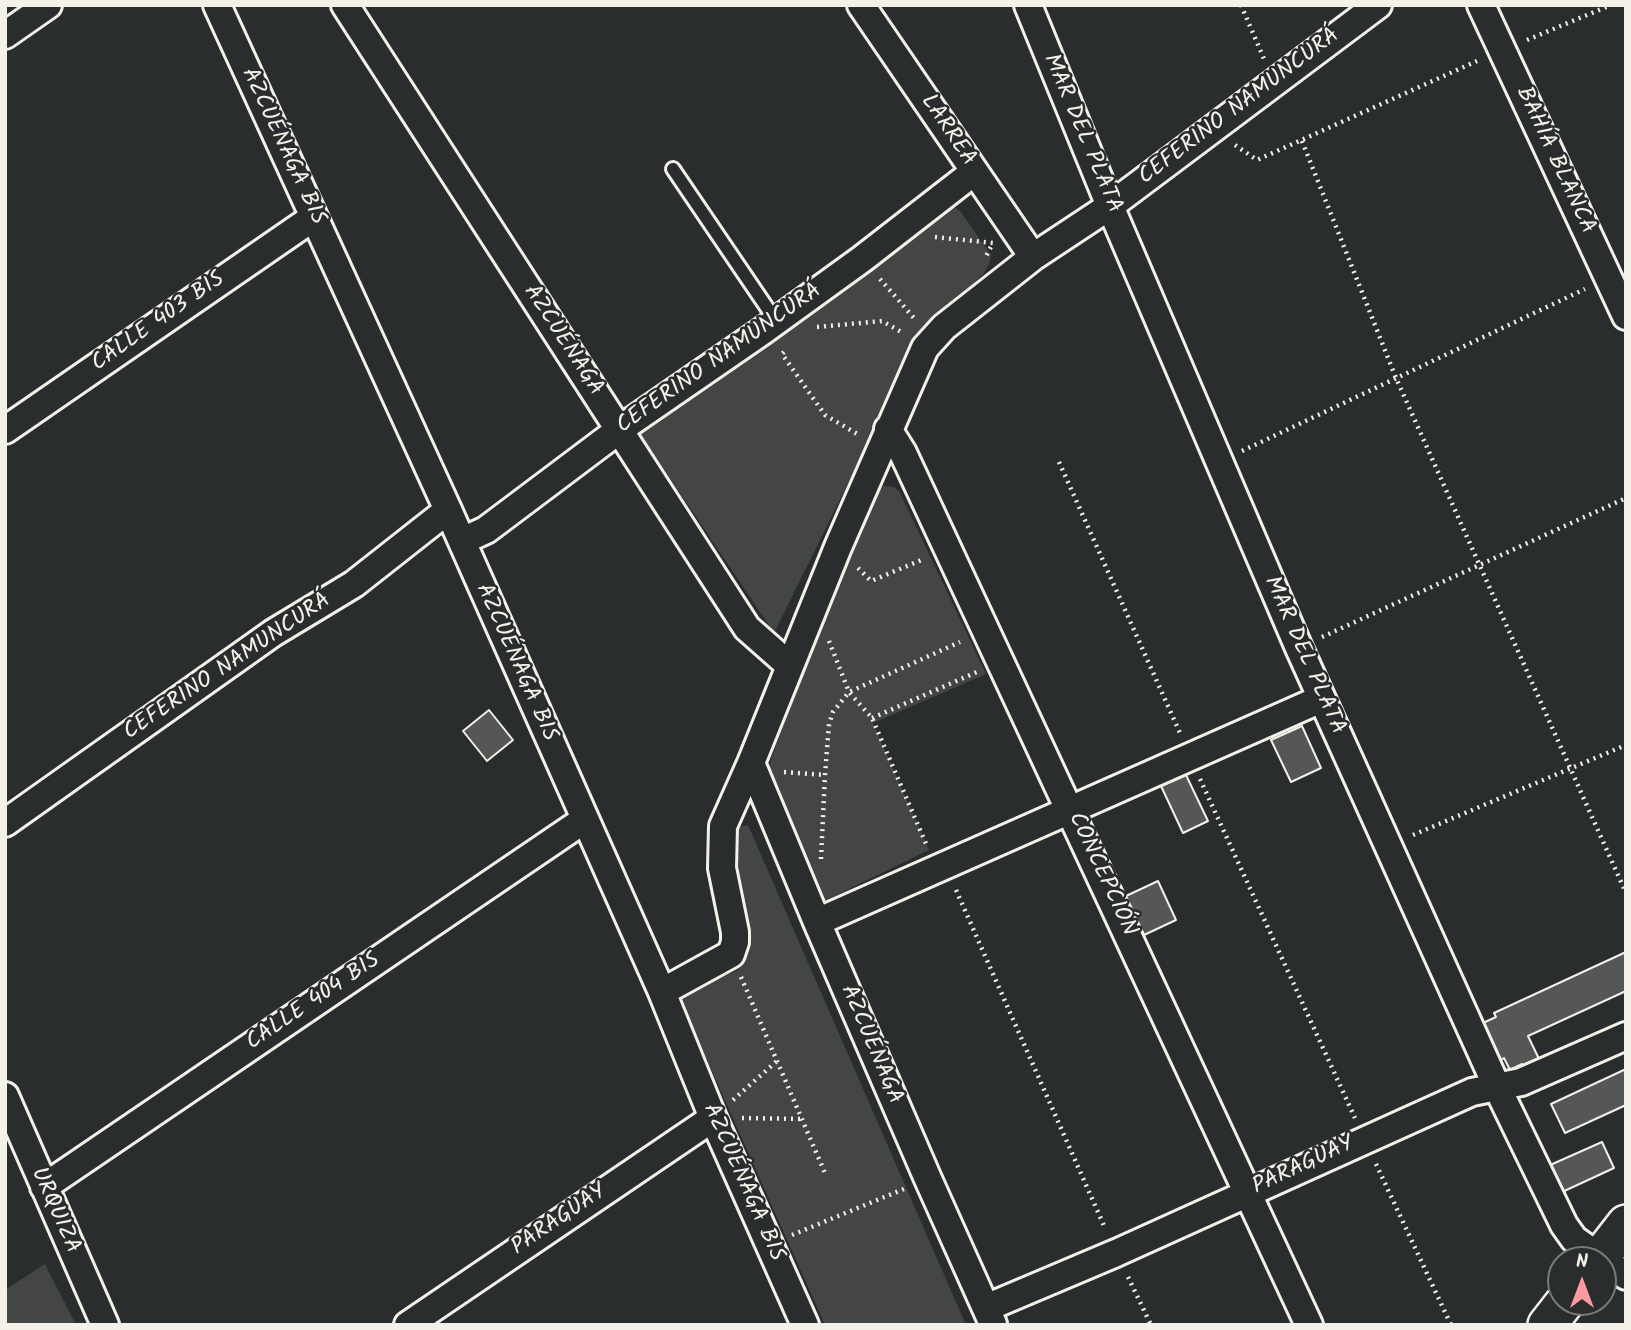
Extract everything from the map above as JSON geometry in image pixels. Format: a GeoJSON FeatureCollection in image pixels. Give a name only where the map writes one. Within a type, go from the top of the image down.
{"type":"FeatureCollection","features":[{"type":"Feature","properties":{"kind":"main road"},"geometry":{"type":"LineString","coordinates":[[1616,1246],[1626,1224]]}},
{"type":"Feature","properties":{"kind":"street"},"geometry":{"type":"LineString","coordinates":[[5,35],[48,5]]}},
{"type":"Feature","properties":{"kind":"street","name":"AZCUÉNAGA BIS"},"geometry":{"type":"LineString","coordinates":[[217,5],[448,510],[662,992],[713,1118],[805,1325]]}},
{"type":"Feature","properties":{"kind":"street","name":"AZCUÉNAGA"},"geometry":{"type":"LineString","coordinates":[[345,5],[747,628],[790,666]]}},
{"type":"Feature","properties":{"kind":"street","name":"LARREA"},"geometry":{"type":"LineString","coordinates":[[861,5],[1032,257]]}},
{"type":"Feature","properties":{"kind":"street","name":"MAR DEL PLATA"},"geometry":{"type":"LineString","coordinates":[[1028,5],[1110,206],[1321,699],[1497,1087],[1564,1225],[1574,1239],[1584,1246]]}},
{"type":"Feature","properties":{"kind":"street","name":"CEFERINO NAMUNCURÁ"},"geometry":{"type":"LineString","coordinates":[[731,954],[735,932],[722,868],[723,826],[754,772],[790,666],[838,547],[877,426],[925,348],[944,327],[1032,257],[1110,206],[1378,5]]}},
{"type":"Feature","properties":{"kind":"street","name":"BAHÍA BLANCA"},"geometry":{"type":"LineString","coordinates":[[1481,5],[1626,316]]}},
{"type":"Feature","properties":{"kind":"street","name":"CEFERINO NAMUNCURÁ"},"geometry":{"type":"LineString","coordinates":[[461,541],[486,530],[619,430],[862,259],[974,172]]}},
{"type":"Feature","properties":{"kind":"street","name":"CALLE 403 BIS"},"geometry":{"type":"LineString","coordinates":[[5,430],[314,217]]}},
{"type":"Feature","properties":{"kind":"street","name":"CONCEPCIÓN"},"geometry":{"type":"LineString","coordinates":[[877,426],[903,453],[1309,1325]]}},
{"type":"Feature","properties":{"kind":"street","name":"CEFERINO NAMUNCURÁ"},"geometry":{"type":"LineString","coordinates":[[5,823],[273,633],[354,584],[448,510]]}},
{"type":"Feature","properties":{"kind":"street"},"geometry":{"type":"LineString","coordinates":[[817,922],[1321,699]]}},
{"type":"Feature","properties":{"kind":"street","name":"AZCUÉNAGA"},"geometry":{"type":"LineString","coordinates":[[754,772],[928,1179],[990,1316]]}},
{"type":"Feature","properties":{"kind":"street","name":"CALLE 404 BIS"},"geometry":{"type":"LineString","coordinates":[[44,1187],[584,820]]}},
{"type":"Feature","properties":{"kind":"street"},"geometry":{"type":"LineString","coordinates":[[662,992],[731,954]]}},
{"type":"Feature","properties":{"kind":"street","name":"PARAGUAY"},"geometry":{"type":"LineString","coordinates":[[990,1316],[1116,1253],[1364,1139],[1472,1092],[1521,1082],[1626,1036]]}},
{"type":"Feature","properties":{"kind":"street","name":"URQUIZA"},"geometry":{"type":"LineString","coordinates":[[5,1096],[105,1325]]}},
{"type":"Feature","properties":{"kind":"street","name":"PARAGUAY"},"geometry":{"type":"LineString","coordinates":[[408,1325],[713,1118]]}},
{"type":"Feature","properties":{"kind":"lane"},"geometry":{"type":"LineString","coordinates":[[673,169],[776,321]]}},
{"type":"Feature","properties":{"kind":"path"},"geometry":{"type":"LineString","coordinates":[[1241,5],[1274,82]]}},
{"type":"Feature","properties":{"kind":"path"},"geometry":{"type":"LineString","coordinates":[[1232,142],[1257,160],[1501,50],[1611,5]]}},
{"type":"Feature","properties":{"kind":"path"},"geometry":{"type":"LineString","coordinates":[[1302,141],[1395,378],[1626,893]]}},
{"type":"Feature","properties":{"kind":"path"},"geometry":{"type":"LineString","coordinates":[[933,236],[993,243],[984,261]]}},
{"type":"Feature","properties":{"kind":"path"},"geometry":{"type":"LineString","coordinates":[[816,327],[881,321],[903,334],[915,316],[879,278],[890,270]]}},
{"type":"Feature","properties":{"kind":"path"},"geometry":{"type":"LineString","coordinates":[[1219,462],[1609,277]]}},
{"type":"Feature","properties":{"kind":"path"},"geometry":{"type":"LineString","coordinates":[[808,334],[827,319]]}},
{"type":"Feature","properties":{"kind":"path"},"geometry":{"type":"LineString","coordinates":[[790,347],[782,354],[825,415],[860,436],[877,426]]}},
{"type":"Feature","properties":{"kind":"path"},"geometry":{"type":"LineString","coordinates":[[1059,462],[1190,757],[1451,1325]]}},
{"type":"Feature","properties":{"kind":"path"},"geometry":{"type":"LineString","coordinates":[[1299,648],[1626,498]]}},
{"type":"Feature","properties":{"kind":"path"},"geometry":{"type":"LineString","coordinates":[[838,547],[871,581],[947,550]]}},
{"type":"Feature","properties":{"kind":"path"},"geometry":{"type":"LineString","coordinates":[[815,604],[849,692],[872,718],[1151,1325]]}},
{"type":"Feature","properties":{"kind":"path"},"geometry":{"type":"LineString","coordinates":[[821,860],[829,724],[833,712],[849,692],[985,631]]}},
{"type":"Feature","properties":{"kind":"path"},"geometry":{"type":"LineString","coordinates":[[872,718],[1000,661]]}},
{"type":"Feature","properties":{"kind":"path"},"geometry":{"type":"LineString","coordinates":[[1387,846],[1626,745]]}},
{"type":"Feature","properties":{"kind":"path"},"geometry":{"type":"LineString","coordinates":[[754,772],[825,775]]}},
{"type":"Feature","properties":{"kind":"path"},"geometry":{"type":"LineString","coordinates":[[731,954],[825,1173]]}},
{"type":"Feature","properties":{"kind":"path"},"geometry":{"type":"LineString","coordinates":[[713,1118],[776,1061]]}},
{"type":"Feature","properties":{"kind":"path"},"geometry":{"type":"LineString","coordinates":[[713,1118],[802,1119]]}},
{"type":"Feature","properties":{"kind":"path"},"geometry":{"type":"LineString","coordinates":[[769,1245],[928,1179]]}},
{"type":"Feature","properties":{"kind":"shaded area"},"geometry":{"type":"Polygon","coordinates":[[[943,207],[954,207],[961,212],[991,255],[989,264],[984,273],[921,336],[774,633],[635,426],[943,207]]]}},
{"type":"Feature","properties":{"kind":"shaded area"},"geometry":{"type":"Polygon","coordinates":[[[877,487],[894,487],[900,493],[986,674],[873,723],[929,850],[822,902],[771,785],[769,765],[869,494],[877,487]]]}},
{"type":"Feature","properties":{"kind":"shaded area"},"geometry":{"type":"Polygon","coordinates":[[[748,825],[966,1325],[825,1325],[679,997],[738,970],[747,953],[747,929],[733,882],[732,829],[748,825]]]}},
{"type":"Feature","properties":{"kind":"shaded area"},"geometry":{"type":"Polygon","coordinates":[[[45,1264],[76,1325],[5,1325],[5,1290],[45,1264]]]}},
{"type":"Feature","properties":{"kind":"building"},"geometry":{"type":"Polygon","coordinates":[[[489,710],[513,740],[487,761],[463,731],[489,710]]]}},
{"type":"Feature","properties":{"kind":"building"},"geometry":{"type":"Polygon","coordinates":[[[1302,726],[1321,768],[1291,782],[1271,740],[1302,726]]]}},
{"type":"Feature","properties":{"kind":"building"},"geometry":{"type":"Polygon","coordinates":[[[1186,775],[1208,821],[1183,833],[1161,786],[1186,775]]]}},
{"type":"Feature","properties":{"kind":"building"},"geometry":{"type":"Polygon","coordinates":[[[1158,881],[1176,920],[1144,935],[1126,896],[1158,881]]]}},
{"type":"Feature","properties":{"kind":"building"},"geometry":{"type":"Polygon","coordinates":[[[1626,952],[1626,991],[1528,1036],[1540,1061],[1525,1068],[1522,1064],[1510,1070],[1504,1058],[1501,1060],[1483,1023],[1496,1017],[1494,1013],[1626,952]]]}},
{"type":"Feature","properties":{"kind":"building"},"geometry":{"type":"Polygon","coordinates":[[[1626,1069],[1626,1105],[1565,1133],[1551,1104],[1626,1069]]]}},
{"type":"Feature","properties":{"kind":"building"},"geometry":{"type":"Polygon","coordinates":[[[1602,1142],[1614,1168],[1560,1193],[1548,1166],[1602,1142]]]}}]}
